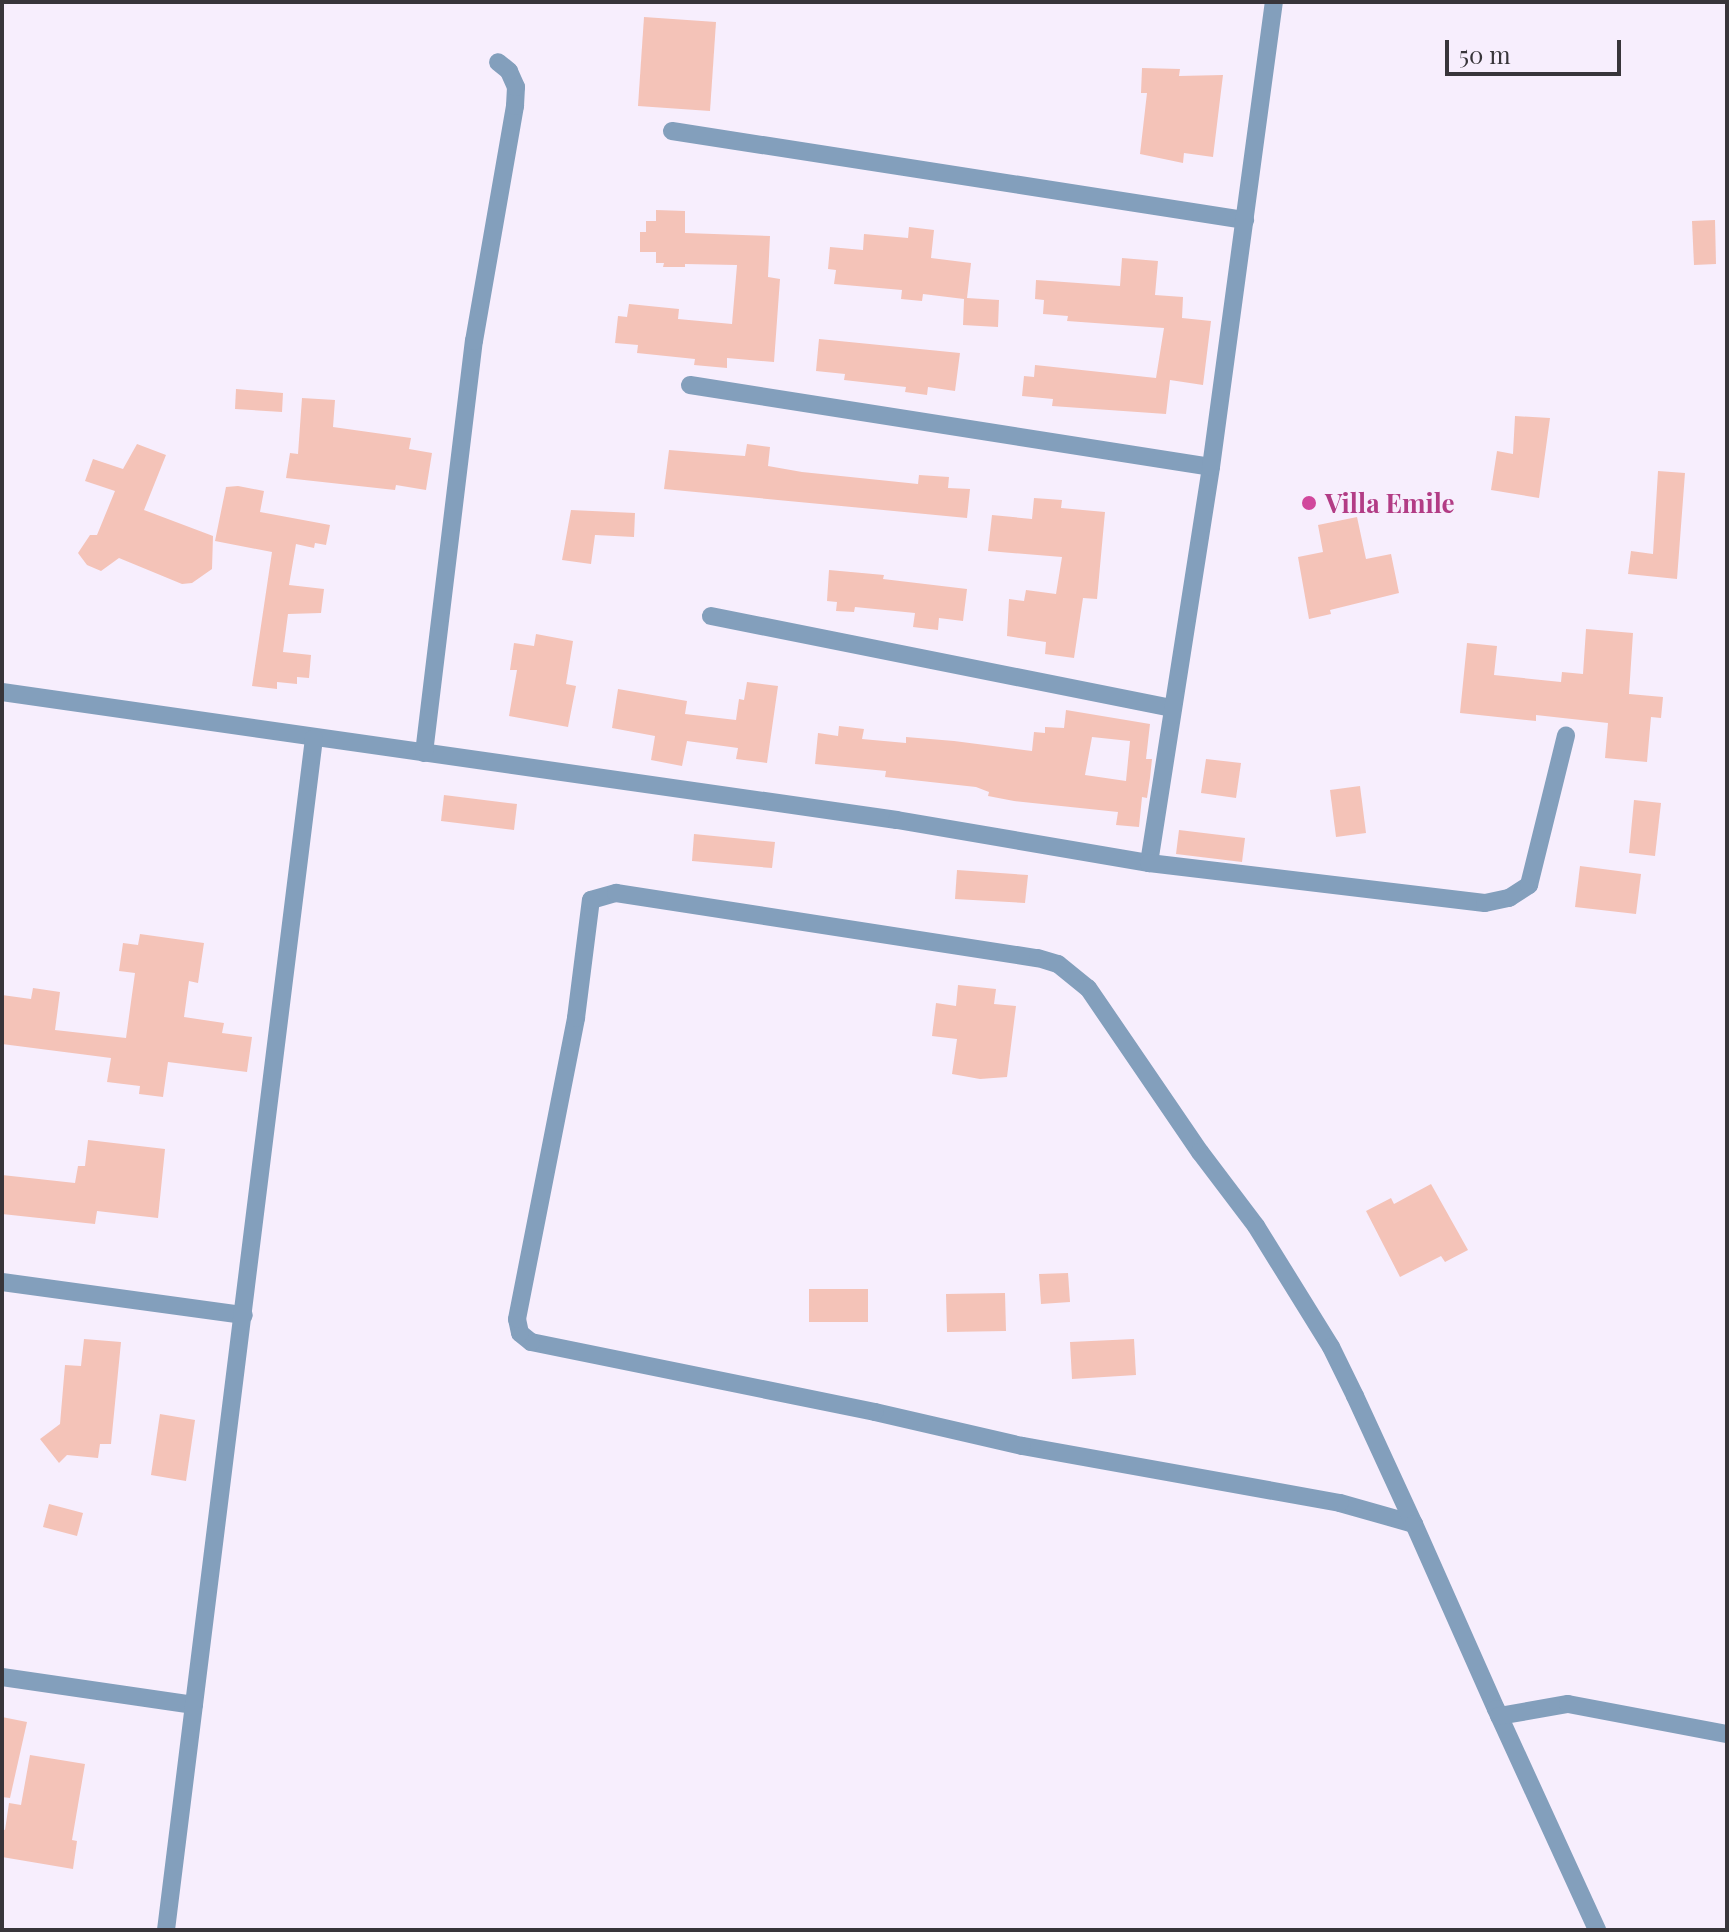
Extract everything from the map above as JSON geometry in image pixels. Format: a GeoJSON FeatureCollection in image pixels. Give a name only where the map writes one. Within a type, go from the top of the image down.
{"type":"FeatureCollection","features":[{"type":"Feature","properties":{"kind":"street"},"geometry":{"type":"LineString","coordinates":[[1149,863],[1211,467],[1274,2]]}},
{"type":"Feature","properties":{"kind":"street"},"geometry":{"type":"LineString","coordinates":[[424,753],[474,341],[515,106],[516,87],[509,71],[498,62]]}},
{"type":"Feature","properties":{"kind":"street"},"geometry":{"type":"LineString","coordinates":[[672,131],[1245,220]]}},
{"type":"Feature","properties":{"kind":"street"},"geometry":{"type":"LineString","coordinates":[[690,385],[1211,467]]}},
{"type":"Feature","properties":{"kind":"street"},"geometry":{"type":"LineString","coordinates":[[711,616],[1173,708]]}},
{"type":"Feature","properties":{"kind":"street"},"geometry":{"type":"LineString","coordinates":[[2,692],[897,820],[1149,863],[1485,903],[1509,898],[1529,885],[1566,736]]}},
{"type":"Feature","properties":{"kind":"street"},"geometry":{"type":"LineString","coordinates":[[166,1930],[314,738]]}},
{"type":"Feature","properties":{"kind":"street"},"geometry":{"type":"LineString","coordinates":[[1414,1524],[1326,1500],[1022,1446],[875,1412],[531,1342],[520,1333],[517,1319],[576,1018],[591,900],[616,893],[1038,958],[1075,974],[1256,1226],[1323,1334],[1414,1524],[1597,1930]]}},
{"type":"Feature","properties":{"kind":"street"},"geometry":{"type":"LineString","coordinates":[[2,1282],[244,1315]]}},
{"type":"Feature","properties":{"kind":"street"},"geometry":{"type":"LineString","coordinates":[[2,1677],[194,1705]]}},
{"type":"Feature","properties":{"kind":"street"},"geometry":{"type":"LineString","coordinates":[[1499,1716],[1568,1704],[1727,1734]]}},
{"type":"Feature","properties":{"kind":"building"},"geometry":{"type":"Polygon","coordinates":[[[644,17],[716,22],[710,111],[638,106],[644,17]]]}},
{"type":"Feature","properties":{"kind":"building"},"geometry":{"type":"Polygon","coordinates":[[[1142,68],[1180,69],[1179,76],[1223,75],[1213,157],[1184,153],[1183,163],[1140,154],[1147,93],[1141,93],[1142,68]]]}},
{"type":"Feature","properties":{"kind":"building"},"geometry":{"type":"Polygon","coordinates":[[[656,210],[685,211],[685,233],[770,236],[768,277],[780,279],[774,362],[727,358],[727,368],[694,365],[695,359],[637,353],[638,345],[615,343],[618,316],[627,317],[629,304],[679,309],[678,319],[732,324],[737,265],[685,264],[685,267],[663,267],[664,263],[656,263],[656,252],[640,252],[640,232],[646,232],[646,221],[656,221],[656,210]]]}},
{"type":"Feature","properties":{"kind":"building"},"geometry":{"type":"Polygon","coordinates":[[[1715,220],[1716,264],[1694,265],[1692,221],[1715,220]]]}},
{"type":"Feature","properties":{"kind":"building"},"geometry":{"type":"Polygon","coordinates":[[[909,227],[934,230],[931,258],[971,263],[967,298],[999,300],[998,327],[963,325],[964,299],[923,294],[922,301],[901,299],[902,290],[834,284],[836,270],[828,269],[830,247],[863,250],[864,234],[908,238],[909,227]]]}},
{"type":"Feature","properties":{"kind":"building"},"geometry":{"type":"Polygon","coordinates":[[[1122,258],[1158,261],[1155,295],[1183,297],[1182,318],[1211,321],[1203,385],[1170,380],[1166,414],[1052,406],[1053,399],[1022,396],[1024,376],[1034,377],[1035,365],[1156,378],[1164,328],[1067,321],[1068,316],[1043,314],[1044,300],[1035,299],[1036,280],[1120,286],[1122,258]]]}},
{"type":"Feature","properties":{"kind":"building"},"geometry":{"type":"Polygon","coordinates":[[[819,339],[960,353],[955,391],[928,387],[927,395],[905,392],[906,387],[844,380],[845,374],[816,371],[819,339]]]}},
{"type":"Feature","properties":{"kind":"building"},"geometry":{"type":"Polygon","coordinates":[[[236,389],[283,393],[282,412],[235,409],[236,389]]]}},
{"type":"Feature","properties":{"kind":"building"},"geometry":{"type":"Polygon","coordinates":[[[302,398],[335,400],[333,427],[411,438],[409,449],[432,453],[426,490],[396,485],[395,490],[286,478],[290,453],[298,454],[302,398]]]}},
{"type":"Feature","properties":{"kind":"building"},"geometry":{"type":"Polygon","coordinates":[[[1515,416],[1550,418],[1539,498],[1491,490],[1497,451],[1513,454],[1515,416]]]}},
{"type":"Feature","properties":{"kind":"building"},"geometry":{"type":"Polygon","coordinates":[[[137,444],[166,455],[144,510],[213,536],[212,569],[192,583],[182,584],[119,558],[101,571],[87,565],[78,553],[90,535],[97,535],[115,491],[85,481],[93,459],[123,469],[137,444]]]}},
{"type":"Feature","properties":{"kind":"building"},"geometry":{"type":"Polygon","coordinates":[[[747,444],[770,447],[768,466],[802,472],[918,484],[919,475],[949,477],[948,488],[970,489],[967,518],[664,489],[669,450],[745,456],[747,444]]]}},
{"type":"Feature","properties":{"kind":"building"},"geometry":{"type":"Polygon","coordinates":[[[1658,471],[1685,473],[1677,579],[1628,574],[1631,551],[1653,554],[1658,471]]]}},
{"type":"Feature","properties":{"kind":"building"},"geometry":{"type":"Polygon","coordinates":[[[226,487],[264,491],[260,512],[330,525],[326,545],[315,543],[314,548],[296,544],[289,585],[324,589],[321,613],[288,614],[283,652],[311,655],[309,678],[297,677],[297,684],[277,682],[277,689],[252,686],[272,552],[215,541],[226,487]]]}},
{"type":"Feature","properties":{"kind":"building"},"geometry":{"type":"Polygon","coordinates":[[[1034,498],[1062,500],[1061,508],[1105,512],[1097,599],[1083,598],[1074,658],[1045,654],[1046,642],[1007,636],[1009,599],[1024,601],[1026,590],[1056,594],[1062,557],[988,551],[992,515],[1032,519],[1034,498]]]}},
{"type":"Feature","properties":{"kind":"building"},"geometry":{"type":"Polygon","coordinates":[[[571,510],[635,513],[634,537],[595,535],[591,564],[562,560],[571,510]]]}},
{"type":"Feature","properties":{"kind":"building"},"geometry":{"type":"Polygon","coordinates":[[[1357,517],[1366,559],[1391,554],[1399,593],[1330,610],[1331,614],[1309,619],[1298,557],[1323,552],[1318,525],[1357,517]]]}},
{"type":"Feature","properties":{"kind":"building"},"geometry":{"type":"Polygon","coordinates":[[[829,570],[884,575],[883,579],[967,589],[963,621],[939,618],[938,630],[913,627],[915,613],[855,607],[854,612],[836,611],[837,602],[827,601],[829,570]]]}},
{"type":"Feature","properties":{"kind":"building"},"geometry":{"type":"Polygon","coordinates":[[[1586,629],[1633,633],[1629,694],[1663,697],[1661,718],[1651,717],[1647,762],[1605,758],[1608,723],[1536,715],[1536,721],[1460,713],[1467,643],[1497,646],[1494,675],[1561,682],[1562,672],[1583,674],[1586,629]]]}},
{"type":"Feature","properties":{"kind":"building"},"geometry":{"type":"Polygon","coordinates":[[[536,634],[573,641],[566,684],[576,686],[568,727],[509,716],[517,670],[510,670],[514,643],[534,646],[536,634]]]}},
{"type":"Feature","properties":{"kind":"building"},"geometry":{"type":"Polygon","coordinates":[[[747,682],[778,686],[767,763],[736,759],[738,748],[687,741],[682,766],[651,760],[655,736],[612,728],[618,689],[687,701],[685,714],[736,720],[739,699],[744,700],[747,682]]]}},
{"type":"Feature","properties":{"kind":"building"},"geometry":{"type":"Polygon","coordinates":[[[1066,710],[1150,724],[1146,759],[1152,759],[1150,778],[1147,798],[1142,797],[1139,827],[1116,825],[1118,812],[1014,801],[988,796],[989,792],[976,787],[885,777],[886,771],[815,764],[818,733],[838,736],[839,726],[864,729],[862,739],[906,743],[906,737],[1032,751],[1034,732],[1045,733],[1045,727],[1064,728],[1066,710]],[[1092,737],[1085,775],[1126,781],[1130,741],[1092,737]]]}},
{"type":"Feature","properties":{"kind":"building"},"geometry":{"type":"Polygon","coordinates":[[[1206,759],[1241,763],[1236,798],[1201,793],[1206,759]]]}},
{"type":"Feature","properties":{"kind":"building"},"geometry":{"type":"Polygon","coordinates":[[[1360,786],[1366,833],[1336,837],[1330,790],[1360,786]]]}},
{"type":"Feature","properties":{"kind":"building"},"geometry":{"type":"Polygon","coordinates":[[[444,795],[517,804],[514,830],[441,821],[444,795]]]}},
{"type":"Feature","properties":{"kind":"building"},"geometry":{"type":"Polygon","coordinates":[[[1634,800],[1661,803],[1655,856],[1629,853],[1634,800]]]}},
{"type":"Feature","properties":{"kind":"building"},"geometry":{"type":"Polygon","coordinates":[[[1179,830],[1245,838],[1242,862],[1176,854],[1179,830]]]}},
{"type":"Feature","properties":{"kind":"building"},"geometry":{"type":"Polygon","coordinates":[[[694,834],[775,842],[772,868],[692,861],[694,834]]]}},
{"type":"Feature","properties":{"kind":"building"},"geometry":{"type":"Polygon","coordinates":[[[1580,866],[1641,874],[1636,914],[1575,907],[1580,866]]]}},
{"type":"Feature","properties":{"kind":"building"},"geometry":{"type":"Polygon","coordinates":[[[957,870],[1028,875],[1025,903],[955,899],[957,870]]]}},
{"type":"Feature","properties":{"kind":"building"},"geometry":{"type":"Polygon","coordinates":[[[140,934],[204,943],[198,983],[189,981],[184,1017],[224,1023],[222,1033],[252,1037],[247,1072],[168,1062],[163,1097],[139,1094],[140,1086],[107,1082],[111,1058],[2,1044],[2,995],[31,999],[33,988],[60,992],[55,1030],[126,1038],[135,973],[119,971],[123,943],[138,945],[140,934]]]}},
{"type":"Feature","properties":{"kind":"building"},"geometry":{"type":"Polygon","coordinates":[[[958,985],[996,989],[994,1004],[1016,1006],[1007,1077],[980,1079],[952,1074],[957,1039],[932,1036],[936,1003],[956,1006],[958,985]]]}},
{"type":"Feature","properties":{"kind":"building"},"geometry":{"type":"Polygon","coordinates":[[[88,1140],[165,1149],[158,1218],[97,1211],[95,1224],[2,1214],[2,1175],[75,1183],[78,1166],[85,1166],[88,1140]]]}},
{"type":"Feature","properties":{"kind":"building"},"geometry":{"type":"Polygon","coordinates":[[[1431,1184],[1468,1250],[1445,1262],[1441,1256],[1400,1277],[1366,1211],[1391,1198],[1394,1204],[1431,1184]]]}},
{"type":"Feature","properties":{"kind":"building"},"geometry":{"type":"Polygon","coordinates":[[[1068,1273],[1070,1302],[1041,1304],[1039,1274],[1068,1273]]]}},
{"type":"Feature","properties":{"kind":"building"},"geometry":{"type":"Polygon","coordinates":[[[809,1289],[868,1289],[868,1322],[809,1322],[809,1289]]]}},
{"type":"Feature","properties":{"kind":"building"},"geometry":{"type":"Polygon","coordinates":[[[1005,1293],[1006,1331],[947,1332],[946,1294],[1005,1293]]]}},
{"type":"Feature","properties":{"kind":"building"},"geometry":{"type":"Polygon","coordinates":[[[84,1339],[121,1342],[111,1444],[100,1444],[98,1458],[67,1455],[59,1463],[40,1439],[60,1424],[65,1365],[81,1366],[84,1339]]]}},
{"type":"Feature","properties":{"kind":"building"},"geometry":{"type":"Polygon","coordinates":[[[1134,1339],[1136,1375],[1072,1379],[1070,1342],[1134,1339]]]}},
{"type":"Feature","properties":{"kind":"building"},"geometry":{"type":"Polygon","coordinates":[[[160,1414],[195,1420],[186,1481],[151,1475],[160,1414]]]}},
{"type":"Feature","properties":{"kind":"building"},"geometry":{"type":"Polygon","coordinates":[[[49,1504],[83,1513],[77,1536],[43,1527],[49,1504]]]}},
{"type":"Feature","properties":{"kind":"building"},"geometry":{"type":"Polygon","coordinates":[[[2,1717],[27,1722],[10,1798],[2,1797],[2,1717]]]}},
{"type":"Feature","properties":{"kind":"building"},"geometry":{"type":"Polygon","coordinates":[[[30,1755],[85,1764],[72,1840],[77,1841],[73,1869],[2,1857],[2,1829],[5,1830],[9,1803],[21,1805],[30,1755]]]}},
{"type":"Feature","properties":{"kind":"place","name":"Villa Emile"},"geometry":{"type":"Point","coordinates":[1309,503]}}]}
